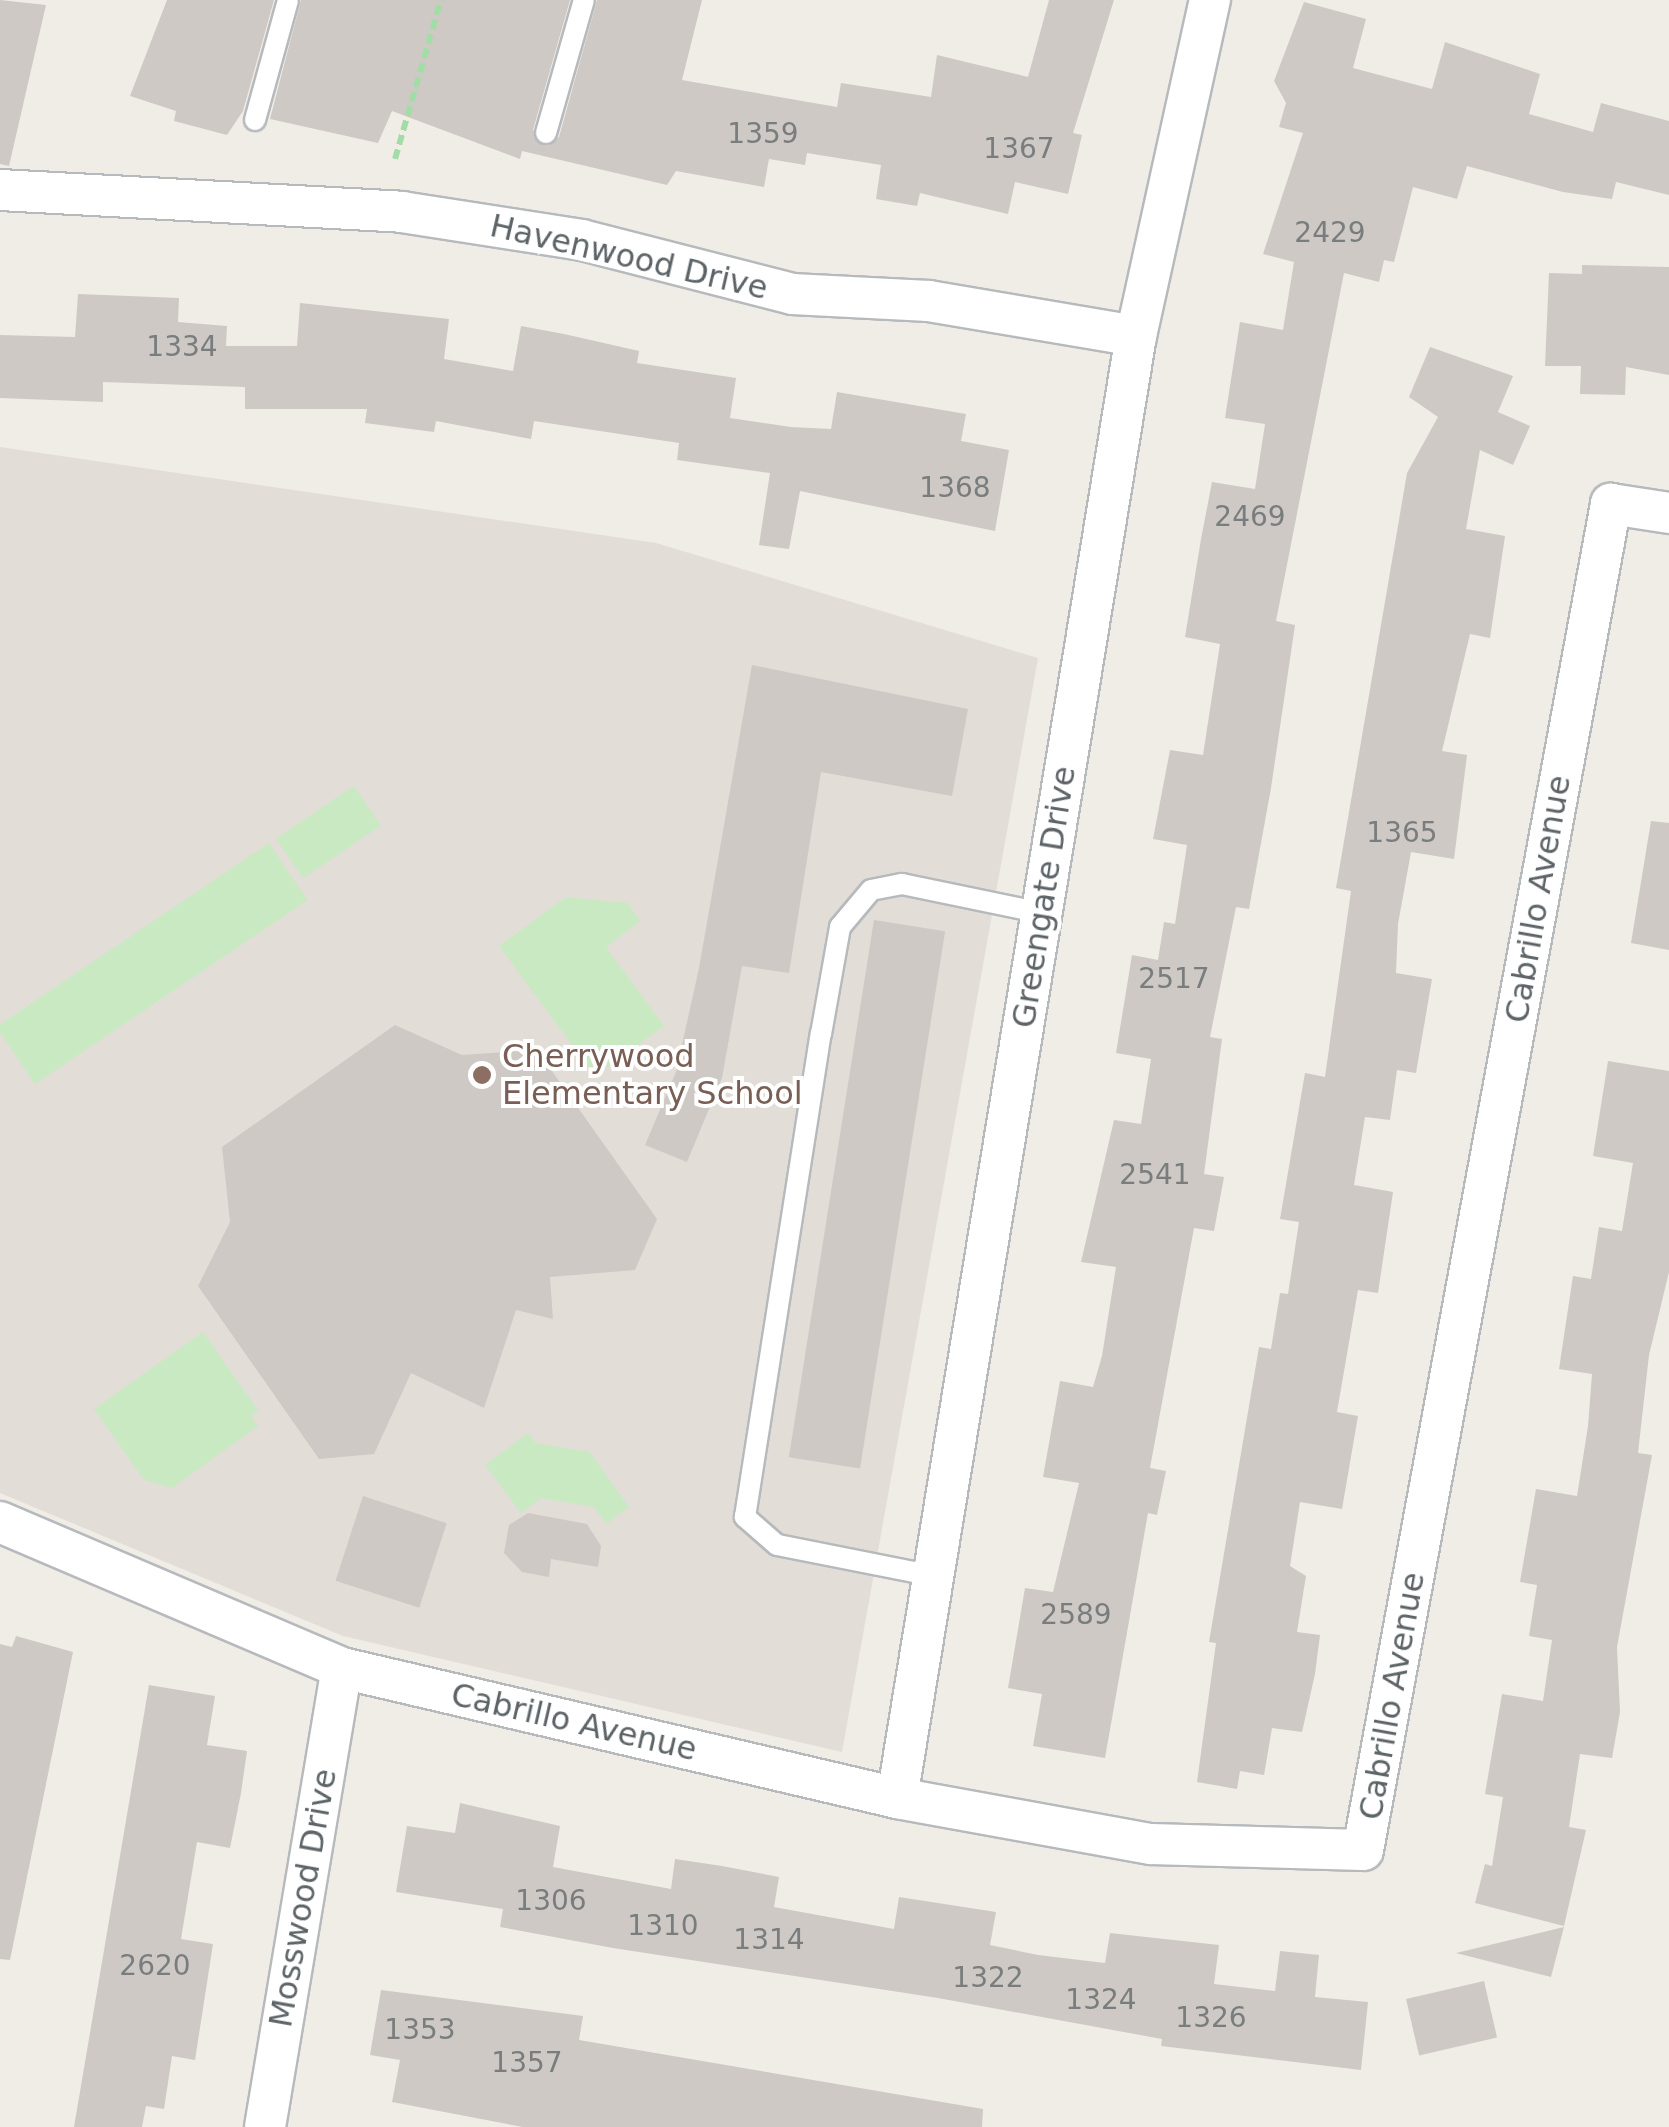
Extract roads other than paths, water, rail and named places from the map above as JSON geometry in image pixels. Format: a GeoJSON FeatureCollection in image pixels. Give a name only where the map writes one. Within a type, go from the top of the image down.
{"type":"FeatureCollection","features":[{"type":"Feature","properties":{"kind":"street","name":"Greengate Drive"},"geometry":{"type":"LineString","coordinates":[[898,1798],[928,1574],[1136,336],[1210,0]]}},
{"type":"Feature","properties":{"kind":"street","name":"Havenwood Drive"},"geometry":{"type":"LineString","coordinates":[[0,190],[402,212],[582,240],[792,294],[930,300],[1136,336]]}},
{"type":"Feature","properties":{"kind":"street","name":"Cabrillo Avenue"},"geometry":{"type":"LineString","coordinates":[[0,1522],[342,1668],[898,1798],[1151,1844],[1363,1850],[1611,504],[1669,513]]}},
{"type":"Feature","properties":{"kind":"street","name":"Mosswood Drive"},"geometry":{"type":"LineString","coordinates":[[265,2127],[342,1668]]}},
{"type":"Feature","properties":{"kind":"lane"},"geometry":{"type":"LineString","coordinates":[[255,120],[288,0]]}},
{"type":"Feature","properties":{"kind":"lane"},"geometry":{"type":"LineString","coordinates":[[546,133],[584,0]]}},
{"type":"Feature","properties":{"kind":"lane"},"geometry":{"type":"LineString","coordinates":[[928,1574],[777,1544],[745,1517],[830,980],[840,927],[871,890],[902,884],[1042,913]]}},
{"type":"Feature","properties":{"kind":"place","name":"Cherrywood Elementary School"},"geometry":{"type":"Point","coordinates":[482,1075]}}]}
